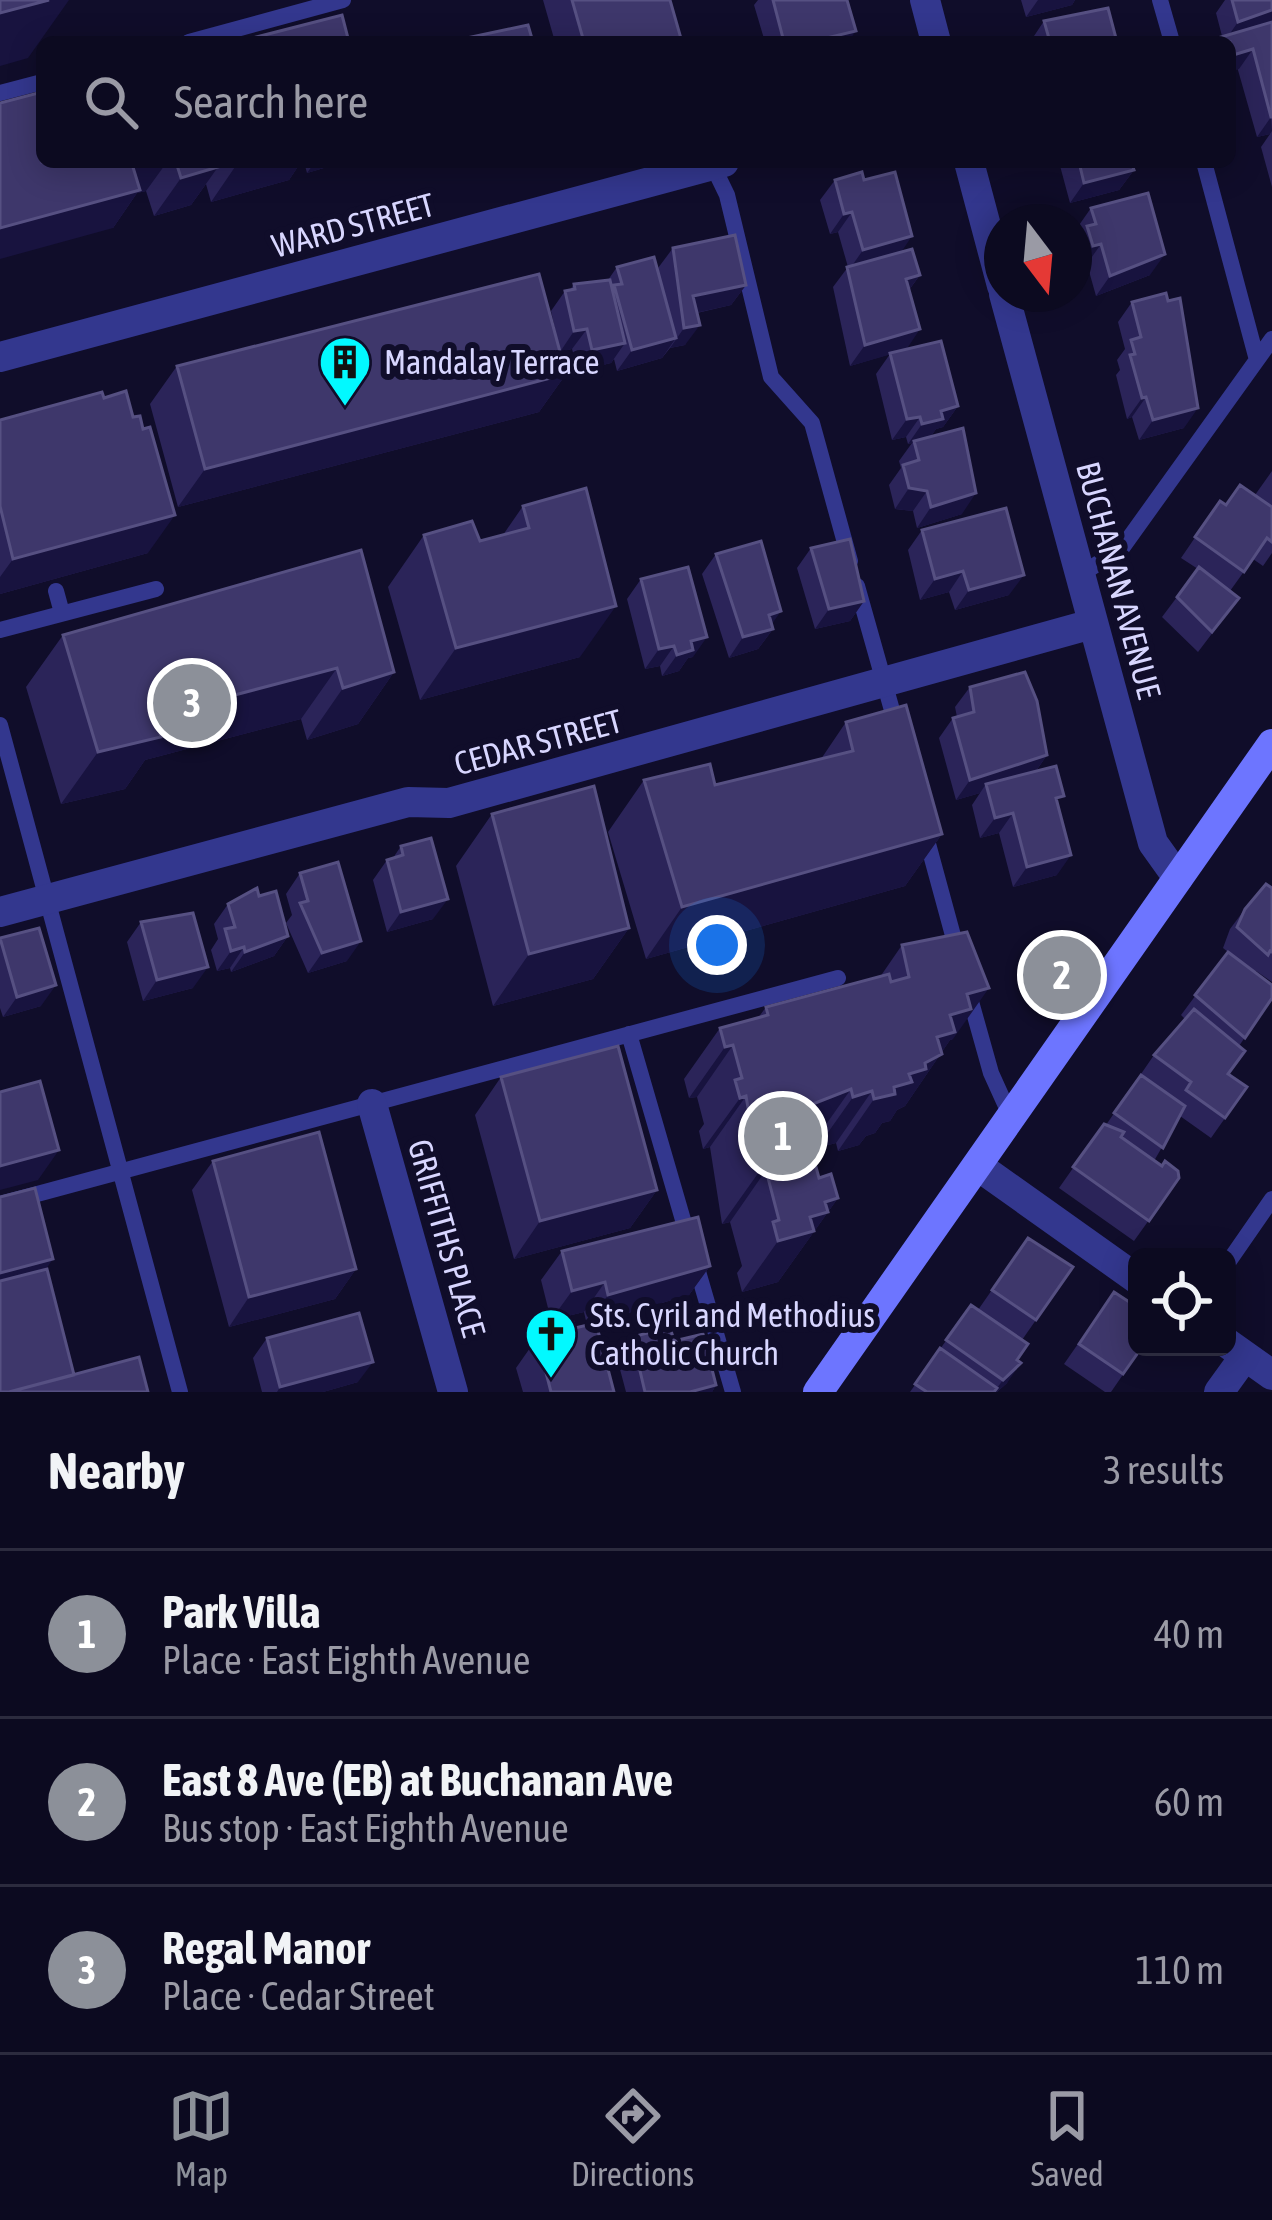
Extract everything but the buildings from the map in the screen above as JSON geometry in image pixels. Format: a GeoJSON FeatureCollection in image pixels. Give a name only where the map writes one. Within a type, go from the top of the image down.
{"type":"FeatureCollection","features":[{"type":"Feature","properties":{"kind":"street"},"geometry":{"type":"LineString","coordinates":[[925,0],[934,36]]}},
{"type":"Feature","properties":{"kind":"street","name":"WARD STREET"},"geometry":{"type":"LineString","coordinates":[[0,357],[698,168]]}},
{"type":"Feature","properties":{"kind":"street","name":"BUCHANAN AVENUE"},"geometry":{"type":"LineString","coordinates":[[971,168],[984,218]]}},
{"type":"Feature","properties":{"kind":"street","name":"BUCHANAN AVENUE"},"geometry":{"type":"LineString","coordinates":[[1009,312],[1153,843],[1178,878]]}},
{"type":"Feature","properties":{"kind":"street","name":"CEDAR STREET"},"geometry":{"type":"LineString","coordinates":[[0,912],[408,802],[449,803],[1092,624]]}},
{"type":"Feature","properties":{"kind":"street"},"geometry":{"type":"LineString","coordinates":[[818,1392],[1272,744]]}},
{"type":"Feature","properties":{"kind":"street","name":"GRIFFITHS PLACE"},"geometry":{"type":"LineString","coordinates":[[373,1104],[454,1392]]}},
{"type":"Feature","properties":{"kind":"street"},"geometry":{"type":"LineString","coordinates":[[978,1166],[1128,1273]]}},
{"type":"Feature","properties":{"kind":"street"},"geometry":{"type":"LineString","coordinates":[[1236,1349],[1272,1375]]}},
{"type":"Feature","properties":{"kind":"street"},"geometry":{"type":"LineString","coordinates":[[1219,1392],[1233,1356]]}},
{"type":"Feature","properties":{"kind":"lane"},"geometry":{"type":"LineString","coordinates":[[211,36],[343,0]]}},
{"type":"Feature","properties":{"kind":"lane"},"geometry":{"type":"LineString","coordinates":[[1160,0],[1170,36]]}},
{"type":"Feature","properties":{"kind":"lane"},"geometry":{"type":"LineString","coordinates":[[0,93],[36,84]]}},
{"type":"Feature","properties":{"kind":"lane"},"geometry":{"type":"LineString","coordinates":[[718,168],[771,377],[812,423],[903,752]]}},
{"type":"Feature","properties":{"kind":"lane"},"geometry":{"type":"LineString","coordinates":[[1206,168],[1257,360]]}},
{"type":"Feature","properties":{"kind":"lane"},"geometry":{"type":"LineString","coordinates":[[1080,575],[1122,548],[1272,339]]}},
{"type":"Feature","properties":{"kind":"lane"},"geometry":{"type":"LineString","coordinates":[[0,630],[156,589]]}},
{"type":"Feature","properties":{"kind":"lane"},"geometry":{"type":"LineString","coordinates":[[56,592],[62,613]]}},
{"type":"Feature","properties":{"kind":"lane"},"geometry":{"type":"LineString","coordinates":[[0,725],[180,1392]]}},
{"type":"Feature","properties":{"kind":"lane"},"geometry":{"type":"LineString","coordinates":[[922,820],[991,1073],[1010,1114]]}},
{"type":"Feature","properties":{"kind":"lane"},"geometry":{"type":"LineString","coordinates":[[0,1204],[838,978]]}},
{"type":"Feature","properties":{"kind":"lane"},"geometry":{"type":"LineString","coordinates":[[629,1034],[733,1392]]}},
{"type":"Feature","properties":{"kind":"lane"},"geometry":{"type":"LineString","coordinates":[[1236,1251],[1272,1199]]}},
{"type":"Feature","properties":{"kind":"place","name":"Mandalay Terrace"},"geometry":{"type":"Point","coordinates":[345,408]}},
{"type":"Feature","properties":{"kind":"place","name":"Regal Manor"},"geometry":{"type":"Point","coordinates":[192,703]}},
{"type":"Feature","properties":{"kind":"place","name":"East 8 Ave (EB) at Buchanan Ave"},"geometry":{"type":"Point","coordinates":[1062,975]}},
{"type":"Feature","properties":{"kind":"place","name":"Park Villa"},"geometry":{"type":"Point","coordinates":[783,1136]}},
{"type":"Feature","properties":{"kind":"place","name":"Sts. Cyril and Methodius Catholic Church"},"geometry":{"type":"Point","coordinates":[551,1380]}}]}
